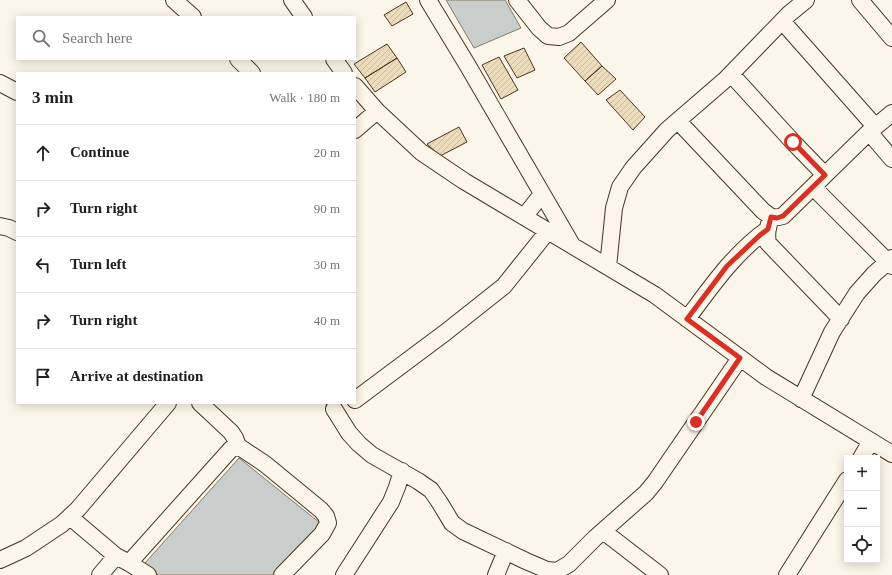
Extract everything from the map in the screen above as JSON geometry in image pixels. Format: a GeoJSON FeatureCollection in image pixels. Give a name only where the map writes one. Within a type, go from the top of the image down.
{"type":"FeatureCollection","features":[{"type":"Feature","properties":{"kind":"street"},"geometry":{"type":"LineString","coordinates":[[174,0],[193,16]]}},
{"type":"Feature","properties":{"kind":"street"},"geometry":{"type":"LineString","coordinates":[[292,0],[303,16]]}},
{"type":"Feature","properties":{"kind":"street"},"geometry":{"type":"LineString","coordinates":[[428,0],[572,246]]}},
{"type":"Feature","properties":{"kind":"street"},"geometry":{"type":"LineString","coordinates":[[517,0],[539,28],[548,36],[559,38],[568,33],[607,0]]}},
{"type":"Feature","properties":{"kind":"street"},"geometry":{"type":"LineString","coordinates":[[608,268],[614,208],[620,187],[633,168],[667,130],[726,79],[789,14],[806,0]]}},
{"type":"Feature","properties":{"kind":"street"},"geometry":{"type":"LineString","coordinates":[[860,0],[892,38]]}},
{"type":"Feature","properties":{"kind":"street"},"geometry":{"type":"LineString","coordinates":[[782,21],[873,124],[872,129],[892,159]]}},
{"type":"Feature","properties":{"kind":"street"},"geometry":{"type":"LineString","coordinates":[[239,60],[251,72]]}},
{"type":"Feature","properties":{"kind":"street"},"geometry":{"type":"LineString","coordinates":[[335,60],[342,72]]}},
{"type":"Feature","properties":{"kind":"street"},"geometry":{"type":"LineString","coordinates":[[731,74],[825,175]]}},
{"type":"Feature","properties":{"kind":"street"},"geometry":{"type":"LineString","coordinates":[[0,83],[16,91]]}},
{"type":"Feature","properties":{"kind":"street"},"geometry":{"type":"LineString","coordinates":[[356,87],[377,111],[421,152],[464,181],[655,296],[766,377],[892,454]]}},
{"type":"Feature","properties":{"kind":"street"},"geometry":{"type":"LineString","coordinates":[[356,129],[377,111]]}},
{"type":"Feature","properties":{"kind":"street"},"geometry":{"type":"LineString","coordinates":[[687,319],[727,266],[760,235],[769,223],[783,216],[872,129],[892,113]]}},
{"type":"Feature","properties":{"kind":"street"},"geometry":{"type":"LineString","coordinates":[[678,121],[763,211],[769,223],[767,237],[768,243],[841,319]]}},
{"type":"Feature","properties":{"kind":"street"},"geometry":{"type":"LineString","coordinates":[[801,399],[832,332],[856,293],[874,274],[891,262],[813,187]]}},
{"type":"Feature","properties":{"kind":"street"},"geometry":{"type":"LineString","coordinates":[[524,217],[542,194]]}},
{"type":"Feature","properties":{"kind":"street"},"geometry":{"type":"LineString","coordinates":[[356,399],[446,332],[504,286],[548,231]]}},
{"type":"Feature","properties":{"kind":"street"},"geometry":{"type":"LineString","coordinates":[[328,406],[349,433],[372,455],[402,471],[431,490],[452,523],[463,531],[526,561],[548,570],[557,571],[569,564],[603,531],[646,493],[740,358]]}},
{"type":"Feature","properties":{"kind":"street"},"geometry":{"type":"LineString","coordinates":[[0,560],[26,548],[70,517],[107,476],[167,404]]}},
{"type":"Feature","properties":{"kind":"street"},"geometry":{"type":"LineString","coordinates":[[201,404],[231,432],[238,446],[265,464],[321,510],[326,516],[328,524],[322,534],[282,575]]}},
{"type":"Feature","properties":{"kind":"street"},"geometry":{"type":"LineString","coordinates":[[328,406],[347,406],[350,404]]}},
{"type":"Feature","properties":{"kind":"street"},"geometry":{"type":"LineString","coordinates":[[863,455],[871,442]]}},
{"type":"Feature","properties":{"kind":"street"},"geometry":{"type":"LineString","coordinates":[[100,575],[122,559],[231,449],[238,446]]}},
{"type":"Feature","properties":{"kind":"street"},"geometry":{"type":"LineString","coordinates":[[344,575],[391,502],[402,471]]}},
{"type":"Feature","properties":{"kind":"street"},"geometry":{"type":"LineString","coordinates":[[787,575],[844,485]]}},
{"type":"Feature","properties":{"kind":"street"},"geometry":{"type":"LineString","coordinates":[[70,517],[122,559],[148,575]]}},
{"type":"Feature","properties":{"kind":"street"},"geometry":{"type":"LineString","coordinates":[[603,531],[660,575]]}},
{"type":"Feature","properties":{"kind":"street"},"geometry":{"type":"LineString","coordinates":[[496,575],[506,551]]}},
{"type":"Feature","properties":{"kind":"shaded area"},"geometry":{"type":"Polygon","coordinates":[[[446,0],[505,0],[521,28],[474,48],[446,0]]]}},
{"type":"Feature","properties":{"kind":"shaded area"},"geometry":{"type":"Polygon","coordinates":[[[239,458],[325,527],[279,575],[158,575],[145,563],[239,458]]]}},
{"type":"Feature","properties":{"kind":"building"},"geometry":{"type":"Polygon","coordinates":[[[406,2],[413,14],[392,26],[384,15],[406,2]]]}},
{"type":"Feature","properties":{"kind":"building"},"geometry":{"type":"Polygon","coordinates":[[[581,42],[602,66],[585,81],[564,58],[581,42]]]}},
{"type":"Feature","properties":{"kind":"building"},"geometry":{"type":"Polygon","coordinates":[[[387,44],[397,58],[365,78],[354,64],[387,44]]]}},
{"type":"Feature","properties":{"kind":"building"},"geometry":{"type":"Polygon","coordinates":[[[524,48],[535,70],[517,78],[504,56],[524,48]]]}},
{"type":"Feature","properties":{"kind":"building"},"geometry":{"type":"Polygon","coordinates":[[[499,57],[518,90],[501,99],[482,65],[499,57]]]}},
{"type":"Feature","properties":{"kind":"building"},"geometry":{"type":"Polygon","coordinates":[[[397,58],[406,72],[375,92],[365,78],[397,58]]]}},
{"type":"Feature","properties":{"kind":"building"},"geometry":{"type":"Polygon","coordinates":[[[602,66],[616,79],[598,95],[585,81],[602,66]]]}},
{"type":"Feature","properties":{"kind":"building"},"geometry":{"type":"Polygon","coordinates":[[[620,90],[645,117],[633,130],[606,100],[620,90]]]}},
{"type":"Feature","properties":{"kind":"building"},"geometry":{"type":"Polygon","coordinates":[[[459,127],[467,142],[440,156],[427,144],[459,127]]]}},
{"type":"Feature","properties":{"kind":"route"},"geometry":{"type":"LineString","coordinates":[[696,422],[740,358],[687,319],[727,266],[768,229],[771,217],[777,218],[783,216],[825,175],[793,142]]}}]}
